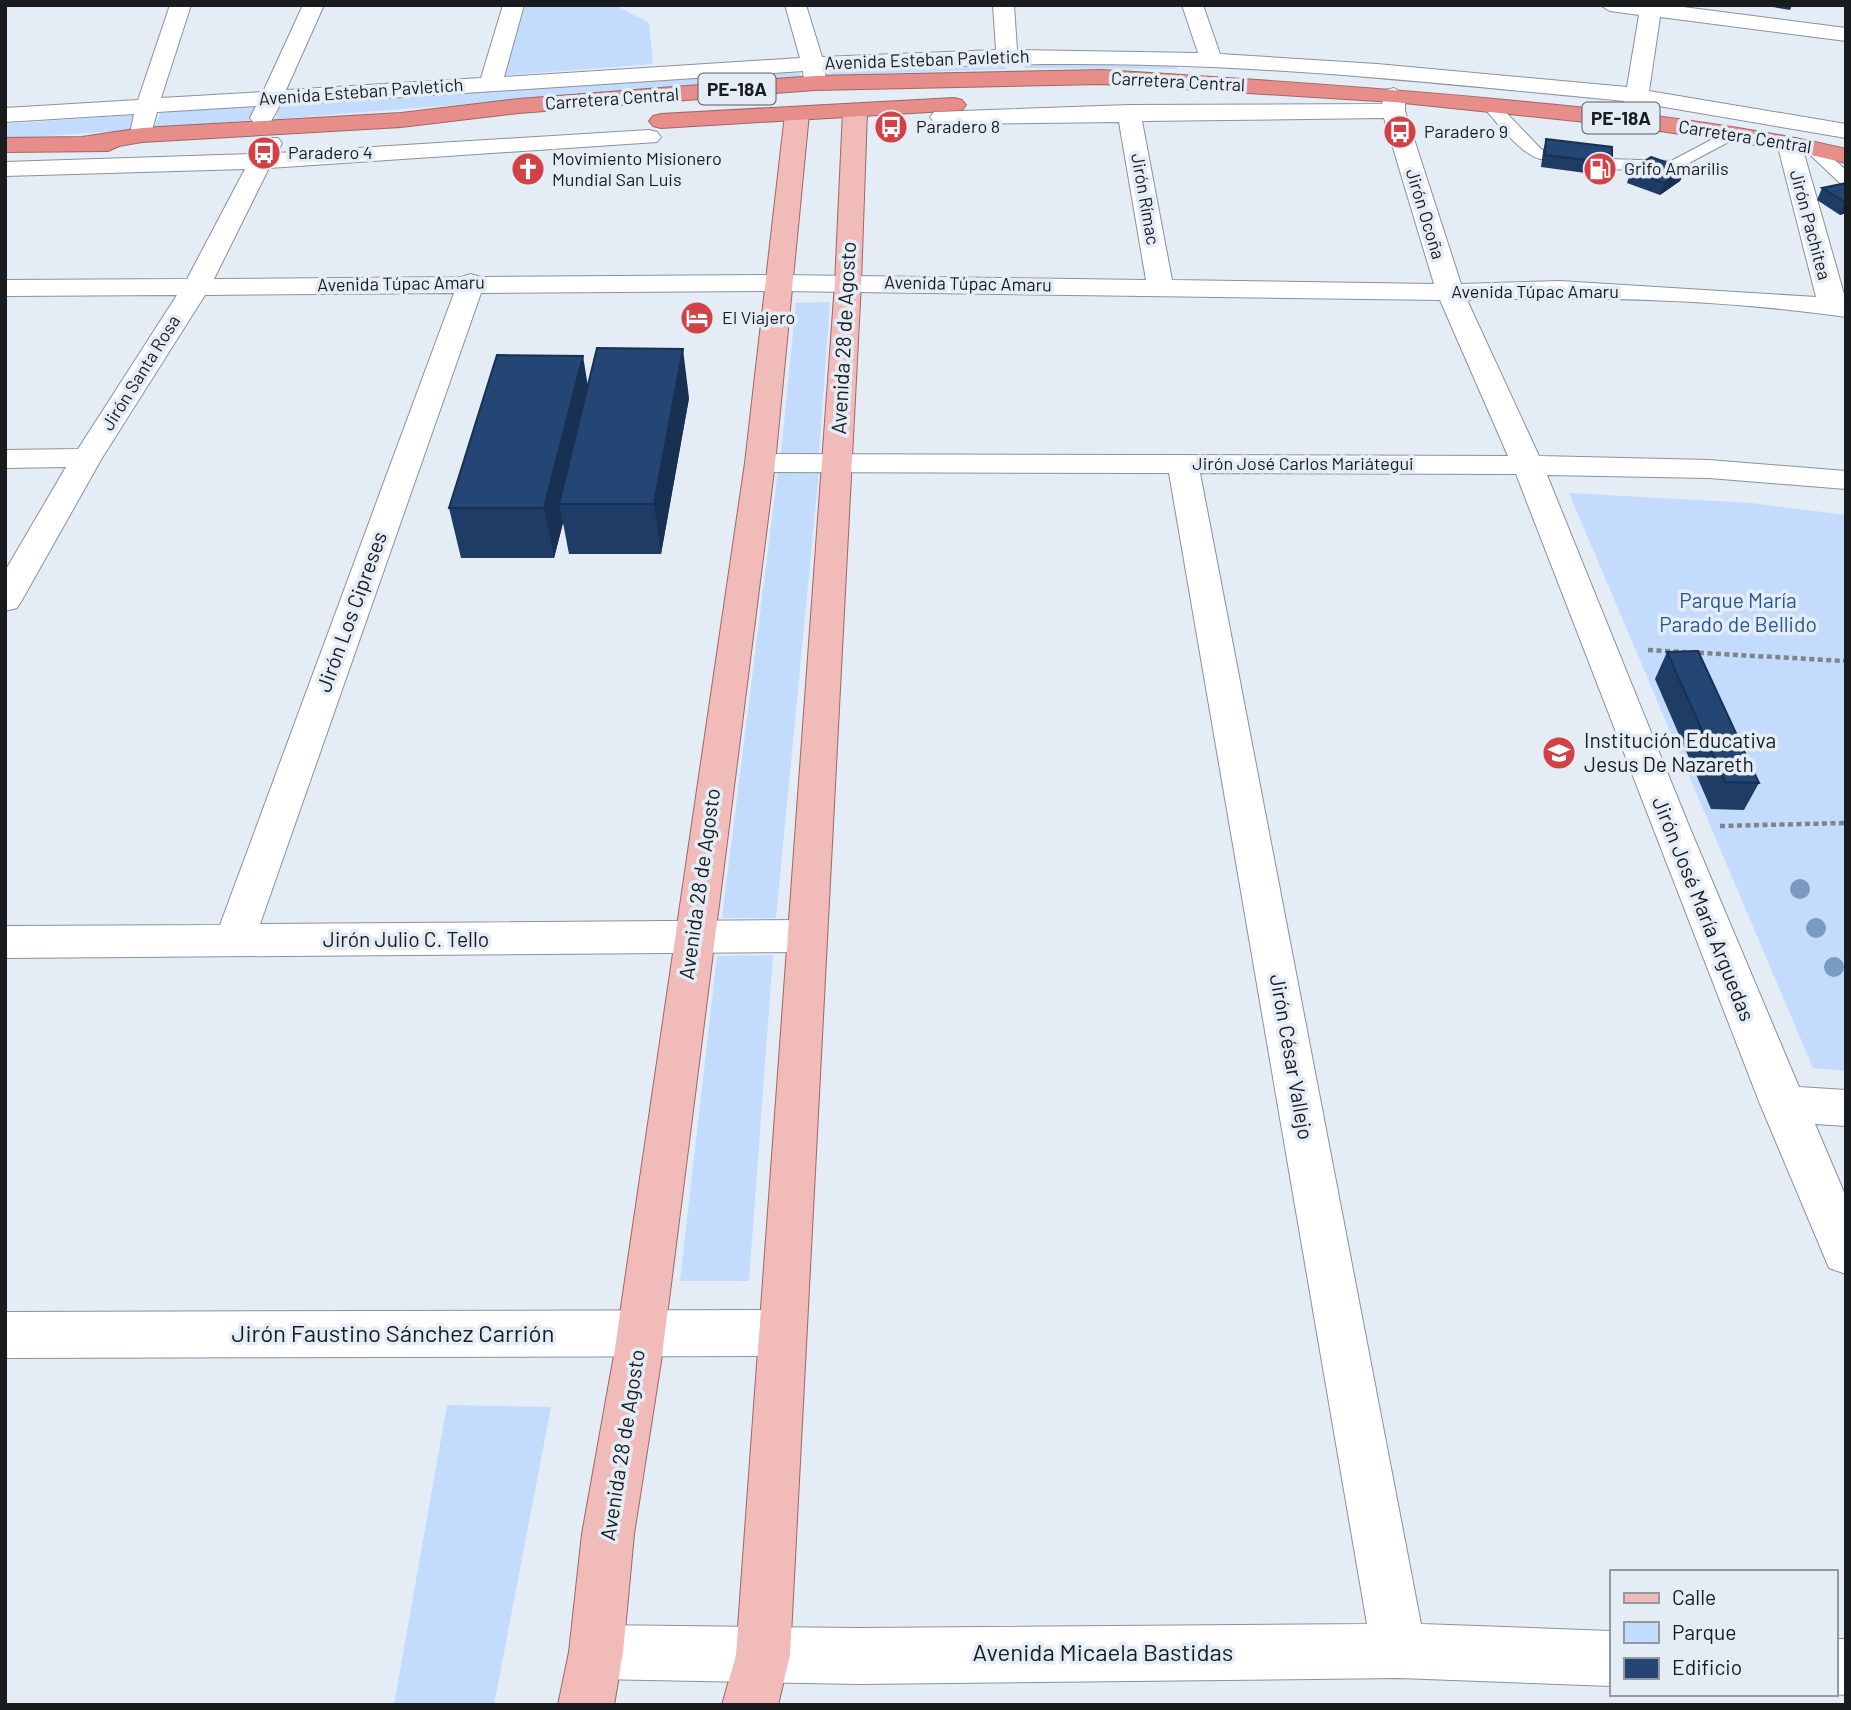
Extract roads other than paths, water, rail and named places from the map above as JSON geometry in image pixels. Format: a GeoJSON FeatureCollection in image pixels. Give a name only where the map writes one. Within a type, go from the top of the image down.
{"type":"FeatureCollection","features":[{"type":"Feature","properties":{"kind":"highway","name":"Carretera Central"},"geometry":{"type":"LineString","coordinates":[[5,145],[263,144],[811,90],[1102,77],[1393,103]]}},
{"type":"Feature","properties":{"kind":"highway","name":"Carretera Central"},"geometry":{"type":"LineString","coordinates":[[83,144],[142,135],[263,144],[401,120],[470,124],[811,90],[855,111],[931,105],[1266,95],[1393,103],[1490,105],[1633,120],[1800,145],[1846,156]]}},
{"type":"Feature","properties":{"kind":"main road","name":"Avenida 28 de Agosto"},"geometry":{"type":"LineString","coordinates":[[586,1705],[596,1653],[608,1534],[641,1333],[692,937],[760,463],[781,283],[811,90]]}},
{"type":"Feature","properties":{"kind":"main road","name":"Avenida 28 de Agosto"},"geometry":{"type":"LineString","coordinates":[[757,1680],[782,1333],[837,463],[855,111]]}},
{"type":"Feature","properties":{"kind":"street"},"geometry":{"type":"LineString","coordinates":[[142,135],[147,106],[181,5]]}},
{"type":"Feature","properties":{"kind":"street","name":"Jirón Santa Rosa"},"geometry":{"type":"LineString","coordinates":[[5,600],[87,458],[196,287],[263,144],[271,98],[314,5]]}},
{"type":"Feature","properties":{"kind":"street"},"geometry":{"type":"LineString","coordinates":[[491,83],[514,5]]}},
{"type":"Feature","properties":{"kind":"street"},"geometry":{"type":"LineString","coordinates":[[795,5],[811,90]]}},
{"type":"Feature","properties":{"kind":"street"},"geometry":{"type":"LineString","coordinates":[[1003,5],[1007,55]]}},
{"type":"Feature","properties":{"kind":"street"},"geometry":{"type":"LineString","coordinates":[[1192,5],[1211,60]]}},
{"type":"Feature","properties":{"kind":"street"},"geometry":{"type":"LineString","coordinates":[[1610,5],[1652,8],[1846,35]]}},
{"type":"Feature","properties":{"kind":"street"},"geometry":{"type":"LineString","coordinates":[[1633,120],[1634,95],[1652,8]]}},
{"type":"Feature","properties":{"kind":"street","name":"Avenida Esteban Pavletich"},"geometry":{"type":"LineString","coordinates":[[5,115],[491,83],[811,90],[1007,55],[1211,60],[1634,95],[1846,131]]}},
{"type":"Feature","properties":{"kind":"street"},"geometry":{"type":"LineString","coordinates":[[942,117],[1393,103]]}},
{"type":"Feature","properties":{"kind":"street","name":"Jirón Ocoña"},"geometry":{"type":"LineString","coordinates":[[1393,103],[1450,292]]}},
{"type":"Feature","properties":{"kind":"street","name":"Jirón Rímac"},"geometry":{"type":"LineString","coordinates":[[1129,112],[1160,286]]}},
{"type":"Feature","properties":{"kind":"street"},"geometry":{"type":"LineString","coordinates":[[5,169],[263,144],[649,137]]}},
{"type":"Feature","properties":{"kind":"street","name":"Jirón Pachitea"},"geometry":{"type":"LineString","coordinates":[[1800,145],[1839,308]]}},
{"type":"Feature","properties":{"kind":"street","name":"Avenida Túpac Amaru"},"geometry":{"type":"LineString","coordinates":[[5,288],[471,282],[1160,286],[1450,292],[1560,289],[1790,301],[1839,308]]}},
{"type":"Feature","properties":{"kind":"street","name":"Jirón Los Cipreses"},"geometry":{"type":"LineString","coordinates":[[234,941],[471,282]]}},
{"type":"Feature","properties":{"kind":"street","name":"Jirón José María Arguedas"},"geometry":{"type":"LineString","coordinates":[[1450,292],[1528,466],[1670,827],[1846,1254]]}},
{"type":"Feature","properties":{"kind":"street"},"geometry":{"type":"LineString","coordinates":[[5,459],[87,458]]}},
{"type":"Feature","properties":{"kind":"street","name":"Jirón José Carlos Mariátegui"},"geometry":{"type":"LineString","coordinates":[[760,463],[1528,466],[1709,469],[1846,480]]}},
{"type":"Feature","properties":{"kind":"street","name":"Jirón César Vallejo"},"geometry":{"type":"LineString","coordinates":[[1183,464],[1399,1651]]}},
{"type":"Feature","properties":{"kind":"street","name":"Jirón Julio C. Tello"},"geometry":{"type":"LineString","coordinates":[[5,942],[807,936]]}},
{"type":"Feature","properties":{"kind":"street"},"geometry":{"type":"LineString","coordinates":[[1782,1104],[1846,1108]]}},
{"type":"Feature","properties":{"kind":"street","name":"Jirón Faustino Sánchez Carrión"},"geometry":{"type":"LineString","coordinates":[[5,1335],[782,1333]]}},
{"type":"Feature","properties":{"kind":"street","name":"Avenida Micaela Bastidas"},"geometry":{"type":"LineString","coordinates":[[596,1653],[757,1680],[1399,1651],[1610,1659]]}},
{"type":"Feature","properties":{"kind":"street"},"geometry":{"type":"LineString","coordinates":[[724,1705],[757,1680]]}},
{"type":"Feature","properties":{"kind":"lane"},"geometry":{"type":"LineString","coordinates":[[1490,105],[1535,152],[1543,156]]}},
{"type":"Feature","properties":{"kind":"lane"},"geometry":{"type":"LineString","coordinates":[[1608,163],[1674,166],[1730,135]]}},
{"type":"Feature","properties":{"kind":"lane"},"geometry":{"type":"LineString","coordinates":[[1800,145],[1846,179]]}},
{"type":"Feature","properties":{"kind":"place","name":"Paradero 8"},"geometry":{"type":"Point","coordinates":[891,127]}},
{"type":"Feature","properties":{"kind":"place","name":"Paradero 9"},"geometry":{"type":"Point","coordinates":[1400,132]}},
{"type":"Feature","properties":{"kind":"place","name":"Paradero 4"},"geometry":{"type":"Point","coordinates":[264,153]}},
{"type":"Feature","properties":{"kind":"place","name":"Movimiento Misionero Mundial San Luis"},"geometry":{"type":"Point","coordinates":[528,169]}},
{"type":"Feature","properties":{"kind":"place","name":"Grifo Amarilis"},"geometry":{"type":"Point","coordinates":[1600,169]}},
{"type":"Feature","properties":{"kind":"place","name":"El Viajero"},"geometry":{"type":"Point","coordinates":[697,318]}},
{"type":"Feature","properties":{"kind":"place","name":"Institución Educativa Jesus De Nazareth"},"geometry":{"type":"Point","coordinates":[1559,753]}},
{"type":"Feature","properties":{"kind":"park label","name":"Parque María Parado de Bellido"},"geometry":{"type":"Point","coordinates":[1738,613]}}]}
